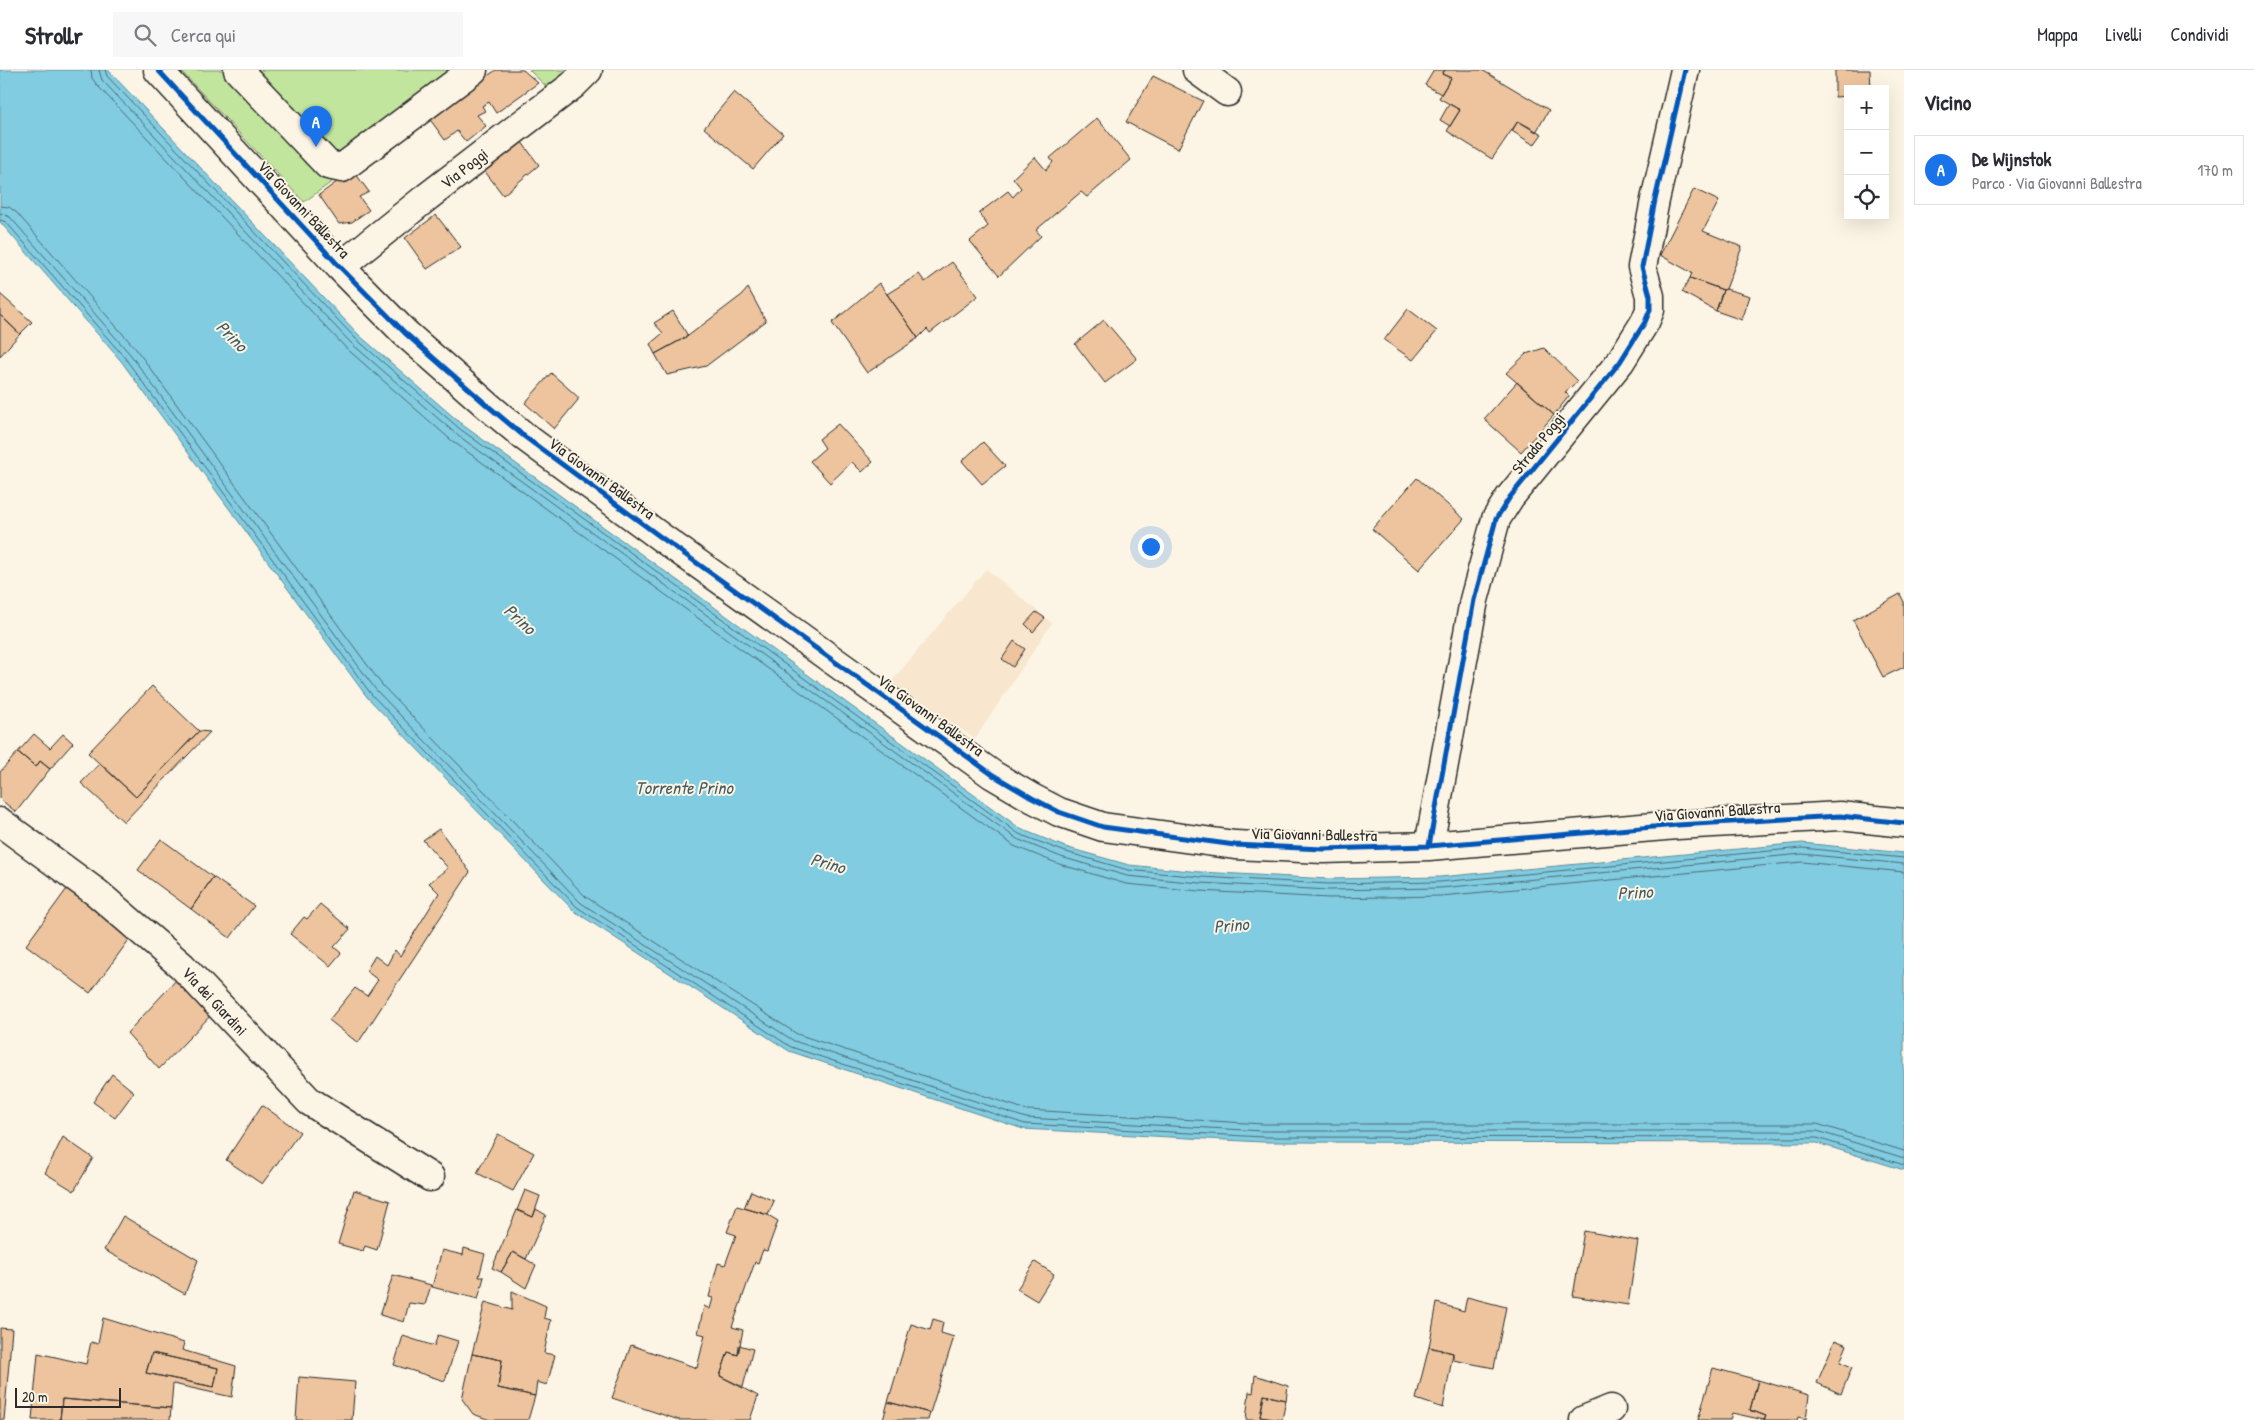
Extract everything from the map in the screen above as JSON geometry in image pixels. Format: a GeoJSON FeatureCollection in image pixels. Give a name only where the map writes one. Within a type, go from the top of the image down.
{"type":"FeatureCollection","features":[{"type":"Feature","properties":{"kind":"street","name":"Via Giovanni Ballestra"},"geometry":{"type":"LineString","coordinates":[[158,70],[340,268],[405,332],[525,437],[993,775],[1032,798],[1078,819],[1102,827],[1235,845],[1323,848],[1429,846],[1677,825],[1840,816],[1904,823]]}},
{"type":"Feature","properties":{"kind":"street"},"geometry":{"type":"LineString","coordinates":[[238,70],[328,165],[342,168],[474,70]]}},
{"type":"Feature","properties":{"kind":"street","name":"Via Poggi"},"geometry":{"type":"LineString","coordinates":[[340,268],[427,197],[573,85],[588,70]]}},
{"type":"Feature","properties":{"kind":"street"},"geometry":{"type":"LineString","coordinates":[[1197,70],[1227,92]]}},
{"type":"Feature","properties":{"kind":"street","name":"Strada Poggi"},"geometry":{"type":"LineString","coordinates":[[1429,846],[1474,600],[1496,519],[1510,497],[1620,362],[1645,322],[1650,310],[1650,296],[1642,267],[1653,208],[1685,70]]}},
{"type":"Feature","properties":{"kind":"street","name":"Via dei Giardini"},"geometry":{"type":"LineString","coordinates":[[0,822],[97,893],[182,966],[309,1101],[430,1177]]}},
{"type":"Feature","properties":{"kind":"street"},"geometry":{"type":"LineString","coordinates":[[1584,1420],[1610,1409]]}},
{"type":"Feature","properties":{"kind":"shaded area"},"geometry":{"type":"Polygon","coordinates":[[[986,569],[1052,623],[975,739],[891,682],[986,569]]]}},
{"type":"Feature","properties":{"kind":"green space"},"geometry":{"type":"Polygon","coordinates":[[[180,70],[485,70],[304,202],[180,70]]]}},
{"type":"Feature","properties":{"kind":"green space"},"geometry":{"type":"Polygon","coordinates":[[[529,70],[572,70],[549,89],[529,70]]]}},
{"type":"Feature","properties":{"kind":"water","name":"Torrente Prino"},"geometry":{"type":"Polygon","coordinates":[[[0,70],[108,70],[359,335],[464,426],[1021,829],[1065,847],[1129,865],[1201,872],[1329,879],[1440,877],[1802,843],[1904,853],[1904,1170],[1817,1143],[1262,1142],[1023,1129],[789,1051],[574,911],[367,697],[121,361],[0,222],[0,70]]]}},
{"type":"Feature","properties":{"kind":"building"},"geometry":{"type":"Polygon","coordinates":[[[496,70],[523,70],[538,83],[496,113],[489,102],[482,106],[485,111],[477,115],[486,126],[466,142],[457,131],[445,140],[426,114],[469,89],[496,70]]]}},
{"type":"Feature","properties":{"kind":"building"},"geometry":{"type":"Polygon","coordinates":[[[1434,70],[1445,70],[1442,74],[1451,78],[1441,94],[1425,85],[1434,70]]]}},
{"type":"Feature","properties":{"kind":"building"},"geometry":{"type":"Polygon","coordinates":[[[1445,70],[1482,70],[1549,110],[1536,132],[1518,121],[1492,159],[1447,131],[1460,110],[1439,98],[1451,78],[1442,74],[1445,70]]]}},
{"type":"Feature","properties":{"kind":"building"},"geometry":{"type":"Polygon","coordinates":[[[1835,70],[1870,70],[1871,85],[1844,85],[1844,96],[1835,97],[1835,70]]]}},
{"type":"Feature","properties":{"kind":"building"},"geometry":{"type":"Polygon","coordinates":[[[1153,76],[1203,101],[1178,149],[1126,122],[1153,76]]]}},
{"type":"Feature","properties":{"kind":"building"},"geometry":{"type":"Polygon","coordinates":[[[734,92],[783,134],[753,169],[704,128],[734,92]]]}},
{"type":"Feature","properties":{"kind":"building"},"geometry":{"type":"Polygon","coordinates":[[[1449,104],[1460,110],[1450,126],[1440,120],[1449,104]]]}},
{"type":"Feature","properties":{"kind":"building"},"geometry":{"type":"Polygon","coordinates":[[[1097,118],[1131,160],[1087,197],[1081,192],[1036,230],[1041,236],[999,276],[970,241],[988,226],[979,213],[1008,191],[1013,197],[1021,188],[1013,178],[1035,157],[1046,170],[1053,162],[1050,158],[1097,118]]]}},
{"type":"Feature","properties":{"kind":"building"},"geometry":{"type":"Polygon","coordinates":[[[1518,121],[1542,134],[1534,145],[1512,131],[1518,121]]]}},
{"type":"Feature","properties":{"kind":"building"},"geometry":{"type":"Polygon","coordinates":[[[518,137],[539,165],[503,195],[480,165],[518,137]]]}},
{"type":"Feature","properties":{"kind":"building"},"geometry":{"type":"Polygon","coordinates":[[[353,170],[369,192],[359,197],[369,210],[352,222],[339,224],[319,195],[353,170]]]}},
{"type":"Feature","properties":{"kind":"building"},"geometry":{"type":"Polygon","coordinates":[[[1694,189],[1719,201],[1703,231],[1742,247],[1726,289],[1723,290],[1690,278],[1692,273],[1660,255],[1694,189]]]}},
{"type":"Feature","properties":{"kind":"building"},"geometry":{"type":"Polygon","coordinates":[[[436,215],[461,247],[427,269],[405,238],[436,215]]]}},
{"type":"Feature","properties":{"kind":"building"},"geometry":{"type":"Polygon","coordinates":[[[952,262],[978,296],[930,333],[927,329],[918,338],[887,294],[919,274],[925,282],[952,262]]]}},
{"type":"Feature","properties":{"kind":"building"},"geometry":{"type":"Polygon","coordinates":[[[1690,278],[1723,290],[1716,311],[1682,292],[1690,278]]]}},
{"type":"Feature","properties":{"kind":"building"},"geometry":{"type":"Polygon","coordinates":[[[879,283],[918,338],[867,373],[832,323],[879,283]]]}},
{"type":"Feature","properties":{"kind":"building"},"geometry":{"type":"Polygon","coordinates":[[[748,288],[766,321],[706,366],[667,375],[655,354],[688,336],[742,295],[748,288]]]}},
{"type":"Feature","properties":{"kind":"building"},"geometry":{"type":"Polygon","coordinates":[[[1726,289],[1750,296],[1742,320],[1716,311],[1723,290],[1726,289]]]}},
{"type":"Feature","properties":{"kind":"building"},"geometry":{"type":"Polygon","coordinates":[[[0,294],[32,322],[20,334],[0,315],[0,294]]]}},
{"type":"Feature","properties":{"kind":"building"},"geometry":{"type":"Polygon","coordinates":[[[1408,309],[1437,331],[1413,360],[1384,340],[1408,309]]]}},
{"type":"Feature","properties":{"kind":"building"},"geometry":{"type":"Polygon","coordinates":[[[673,311],[688,336],[655,354],[650,344],[663,333],[654,323],[673,311]]]}},
{"type":"Feature","properties":{"kind":"building"},"geometry":{"type":"Polygon","coordinates":[[[0,315],[20,334],[0,356],[0,315]]]}},
{"type":"Feature","properties":{"kind":"building"},"geometry":{"type":"Polygon","coordinates":[[[1104,320],[1137,359],[1105,383],[1075,344],[1104,320]]]}},
{"type":"Feature","properties":{"kind":"building"},"geometry":{"type":"Polygon","coordinates":[[[1544,348],[1578,381],[1565,392],[1569,396],[1554,415],[1506,373],[1526,354],[1544,348]]]}},
{"type":"Feature","properties":{"kind":"building"},"geometry":{"type":"Polygon","coordinates":[[[551,373],[578,397],[578,400],[554,429],[525,403],[551,373]]]}},
{"type":"Feature","properties":{"kind":"building"},"geometry":{"type":"Polygon","coordinates":[[[1517,382],[1554,415],[1521,452],[1484,419],[1517,382]]]}},
{"type":"Feature","properties":{"kind":"building"},"geometry":{"type":"Polygon","coordinates":[[[838,424],[873,462],[862,472],[852,462],[830,483],[810,461],[825,448],[819,439],[838,424]]]}},
{"type":"Feature","properties":{"kind":"building"},"geometry":{"type":"Polygon","coordinates":[[[983,442],[1005,466],[982,484],[962,461],[983,442]]]}},
{"type":"Feature","properties":{"kind":"building"},"geometry":{"type":"Polygon","coordinates":[[[1417,478],[1464,519],[1419,570],[1372,529],[1417,478]]]}},
{"type":"Feature","properties":{"kind":"building"},"geometry":{"type":"Polygon","coordinates":[[[1900,594],[1904,602],[1904,667],[1883,677],[1853,620],[1900,594]]]}},
{"type":"Feature","properties":{"kind":"building"},"geometry":{"type":"Polygon","coordinates":[[[1036,612],[1045,618],[1033,632],[1025,624],[1036,612]]]}},
{"type":"Feature","properties":{"kind":"building"},"geometry":{"type":"Polygon","coordinates":[[[1014,641],[1025,649],[1013,667],[1002,659],[1014,641]]]}},
{"type":"Feature","properties":{"kind":"building"},"geometry":{"type":"Polygon","coordinates":[[[152,686],[199,731],[136,797],[88,753],[152,686]]]}},
{"type":"Feature","properties":{"kind":"building"},"geometry":{"type":"Polygon","coordinates":[[[199,731],[210,732],[124,822],[81,783],[100,763],[136,797],[199,731]]]}},
{"type":"Feature","properties":{"kind":"building"},"geometry":{"type":"Polygon","coordinates":[[[34,734],[50,748],[63,734],[73,743],[50,769],[40,761],[36,767],[18,752],[34,734]]]}},
{"type":"Feature","properties":{"kind":"building"},"geometry":{"type":"Polygon","coordinates":[[[18,752],[36,767],[40,761],[50,769],[16,812],[0,799],[0,772],[18,752]]]}},
{"type":"Feature","properties":{"kind":"building"},"geometry":{"type":"Polygon","coordinates":[[[439,829],[470,872],[358,1043],[329,1020],[355,988],[367,996],[378,980],[366,971],[375,956],[387,965],[395,950],[400,956],[439,893],[429,883],[448,868],[423,840],[439,829]]]}},
{"type":"Feature","properties":{"kind":"building"},"geometry":{"type":"Polygon","coordinates":[[[161,839],[213,877],[191,909],[138,870],[161,839]]]}},
{"type":"Feature","properties":{"kind":"building"},"geometry":{"type":"Polygon","coordinates":[[[213,877],[254,906],[230,938],[191,909],[213,877]]]}},
{"type":"Feature","properties":{"kind":"building"},"geometry":{"type":"Polygon","coordinates":[[[69,886],[134,933],[90,993],[26,945],[69,886]]]}},
{"type":"Feature","properties":{"kind":"building"},"geometry":{"type":"Polygon","coordinates":[[[320,904],[350,929],[334,947],[341,953],[330,966],[290,934],[304,917],[307,919],[320,904]]]}},
{"type":"Feature","properties":{"kind":"building"},"geometry":{"type":"Polygon","coordinates":[[[178,978],[215,1011],[159,1069],[127,1033],[178,978]]]}},
{"type":"Feature","properties":{"kind":"building"},"geometry":{"type":"Polygon","coordinates":[[[112,1074],[134,1092],[115,1118],[93,1102],[112,1074]]]}},
{"type":"Feature","properties":{"kind":"building"},"geometry":{"type":"Polygon","coordinates":[[[262,1105],[300,1132],[262,1184],[226,1160],[262,1105]]]}},
{"type":"Feature","properties":{"kind":"building"},"geometry":{"type":"Polygon","coordinates":[[[498,1134],[534,1153],[513,1191],[477,1173],[498,1134]]]}},
{"type":"Feature","properties":{"kind":"building"},"geometry":{"type":"Polygon","coordinates":[[[63,1137],[93,1158],[74,1191],[45,1173],[63,1137]]]}},
{"type":"Feature","properties":{"kind":"building"},"geometry":{"type":"Polygon","coordinates":[[[354,1190],[390,1201],[377,1250],[365,1246],[363,1251],[338,1244],[354,1190]]]}},
{"type":"Feature","properties":{"kind":"building"},"geometry":{"type":"Polygon","coordinates":[[[525,1190],[540,1196],[533,1217],[517,1210],[525,1190]]]}},
{"type":"Feature","properties":{"kind":"building"},"geometry":{"type":"Polygon","coordinates":[[[751,1191],[774,1201],[768,1215],[744,1208],[751,1191]]]}},
{"type":"Feature","properties":{"kind":"building"},"geometry":{"type":"Polygon","coordinates":[[[737,1206],[768,1215],[778,1221],[767,1251],[763,1250],[758,1263],[755,1262],[732,1327],[743,1330],[738,1355],[728,1352],[720,1376],[758,1396],[750,1420],[679,1420],[612,1398],[631,1345],[697,1368],[705,1335],[698,1333],[704,1306],[710,1309],[713,1298],[709,1297],[718,1263],[725,1265],[736,1235],[727,1232],[737,1206]]]}},
{"type":"Feature","properties":{"kind":"building"},"geometry":{"type":"Polygon","coordinates":[[[536,1209],[546,1215],[526,1259],[513,1252],[501,1272],[492,1268],[517,1210],[533,1217],[536,1209]]]}},
{"type":"Feature","properties":{"kind":"building"},"geometry":{"type":"Polygon","coordinates":[[[123,1216],[198,1260],[185,1294],[104,1250],[123,1216]]]}},
{"type":"Feature","properties":{"kind":"building"},"geometry":{"type":"Polygon","coordinates":[[[1584,1231],[1638,1241],[1628,1305],[1573,1296],[1584,1231]]]}},
{"type":"Feature","properties":{"kind":"building"},"geometry":{"type":"Polygon","coordinates":[[[464,1248],[485,1254],[479,1277],[484,1277],[478,1299],[432,1287],[442,1250],[463,1255],[464,1248]]]}},
{"type":"Feature","properties":{"kind":"building"},"geometry":{"type":"Polygon","coordinates":[[[513,1252],[536,1265],[526,1288],[501,1272],[513,1252]]]}},
{"type":"Feature","properties":{"kind":"building"},"geometry":{"type":"Polygon","coordinates":[[[1035,1262],[1054,1274],[1037,1301],[1017,1289],[1035,1262]]]}},
{"type":"Feature","properties":{"kind":"building"},"geometry":{"type":"Polygon","coordinates":[[[393,1275],[431,1285],[425,1305],[409,1303],[404,1322],[380,1315],[393,1275]]]}},
{"type":"Feature","properties":{"kind":"building"},"geometry":{"type":"Polygon","coordinates":[[[512,1291],[546,1306],[544,1318],[551,1320],[544,1353],[555,1355],[547,1385],[537,1382],[535,1396],[498,1388],[502,1360],[472,1354],[485,1302],[512,1310],[512,1291]]]}},
{"type":"Feature","properties":{"kind":"building"},"geometry":{"type":"Polygon","coordinates":[[[1467,1297],[1506,1307],[1494,1368],[1453,1360],[1453,1353],[1429,1347],[1437,1303],[1464,1311],[1467,1297]]]}},
{"type":"Feature","properties":{"kind":"building"},"geometry":{"type":"Polygon","coordinates":[[[103,1318],[184,1343],[182,1350],[236,1366],[232,1397],[173,1384],[171,1408],[62,1399],[60,1420],[32,1420],[38,1353],[86,1364],[91,1342],[98,1344],[103,1318]],[[152,1353],[146,1373],[214,1387],[218,1368],[152,1353]]]}},
{"type":"Feature","properties":{"kind":"building"},"geometry":{"type":"Polygon","coordinates":[[[933,1319],[943,1322],[941,1333],[954,1337],[930,1413],[888,1402],[911,1324],[930,1330],[933,1319]]]}},
{"type":"Feature","properties":{"kind":"building"},"geometry":{"type":"Polygon","coordinates":[[[0,1328],[12,1329],[4,1420],[0,1420],[0,1328]]]}},
{"type":"Feature","properties":{"kind":"building"},"geometry":{"type":"Polygon","coordinates":[[[438,1335],[458,1341],[445,1381],[394,1365],[403,1336],[434,1346],[438,1335]]]}},
{"type":"Feature","properties":{"kind":"building"},"geometry":{"type":"Polygon","coordinates":[[[1835,1340],[1847,1345],[1840,1362],[1852,1367],[1841,1394],[1817,1383],[1835,1340]]]}},
{"type":"Feature","properties":{"kind":"building"},"geometry":{"type":"Polygon","coordinates":[[[739,1345],[753,1349],[743,1387],[720,1376],[728,1352],[738,1355],[739,1345]]]}},
{"type":"Feature","properties":{"kind":"building"},"geometry":{"type":"Polygon","coordinates":[[[1429,1347],[1453,1353],[1443,1408],[1416,1399],[1429,1347]]]}},
{"type":"Feature","properties":{"kind":"building"},"geometry":{"type":"Polygon","coordinates":[[[152,1353],[218,1368],[214,1387],[146,1373],[152,1353]]]}},
{"type":"Feature","properties":{"kind":"building"},"geometry":{"type":"Polygon","coordinates":[[[472,1354],[502,1360],[498,1388],[535,1396],[528,1420],[490,1420],[473,1414],[462,1399],[472,1354]]]}},
{"type":"Feature","properties":{"kind":"building"},"geometry":{"type":"Polygon","coordinates":[[[1713,1368],[1758,1380],[1750,1410],[1766,1416],[1764,1420],[1732,1413],[1730,1420],[1698,1420],[1713,1368]]]}},
{"type":"Feature","properties":{"kind":"building"},"geometry":{"type":"Polygon","coordinates":[[[1255,1375],[1288,1386],[1286,1400],[1264,1395],[1260,1417],[1275,1420],[1246,1420],[1249,1392],[1253,1393],[1255,1375]]]}},
{"type":"Feature","properties":{"kind":"building"},"geometry":{"type":"Polygon","coordinates":[[[299,1377],[355,1382],[352,1420],[296,1420],[299,1377]]]}},
{"type":"Feature","properties":{"kind":"building"},"geometry":{"type":"Polygon","coordinates":[[[1758,1380],[1809,1395],[1806,1419],[1798,1417],[1797,1420],[1764,1420],[1766,1416],[1750,1410],[1758,1380]]]}},
{"type":"Feature","properties":{"kind":"building"},"geometry":{"type":"Polygon","coordinates":[[[1264,1395],[1286,1400],[1282,1420],[1260,1417],[1264,1395]]]}},
{"type":"Feature","properties":{"kind":"building"},"geometry":{"type":"Polygon","coordinates":[[[62,1399],[171,1408],[170,1420],[60,1420],[62,1399]]]}},
{"type":"Feature","properties":{"kind":"building"},"geometry":{"type":"Polygon","coordinates":[[[888,1402],[930,1413],[928,1420],[883,1420],[888,1402]]]}},
{"type":"Feature","properties":{"kind":"cycle path"},"geometry":{"type":"LineString","coordinates":[[158,70],[340,267],[405,333],[525,437],[662,538],[993,775],[1059,812],[1103,827],[1235,845],[1323,849],[1429,846],[1677,825],[1840,816],[1904,823]]}},
{"type":"Feature","properties":{"kind":"cycle path"},"geometry":{"type":"LineString","coordinates":[[1429,846],[1474,600],[1496,519],[1510,497],[1620,362],[1645,322],[1650,310],[1650,296],[1642,267],[1655,200],[1685,70]]}},
{"type":"Feature","properties":{"kind":"place","name":"De Wijnstok"},"geometry":{"type":"Point","coordinates":[316,147]}},
{"type":"Feature","properties":{"kind":"water label","name":"Prino"},"geometry":{"type":"Point","coordinates":[232,336]}},
{"type":"Feature","properties":{"kind":"water label","name":"Prino"},"geometry":{"type":"Point","coordinates":[520,619]}},
{"type":"Feature","properties":{"kind":"water label","name":"Prino"},"geometry":{"type":"Point","coordinates":[828,863]}},
{"type":"Feature","properties":{"kind":"water label","name":"Prino"},"geometry":{"type":"Point","coordinates":[1635,892]}},
{"type":"Feature","properties":{"kind":"water label","name":"Prino"},"geometry":{"type":"Point","coordinates":[1231,925]}}]}
